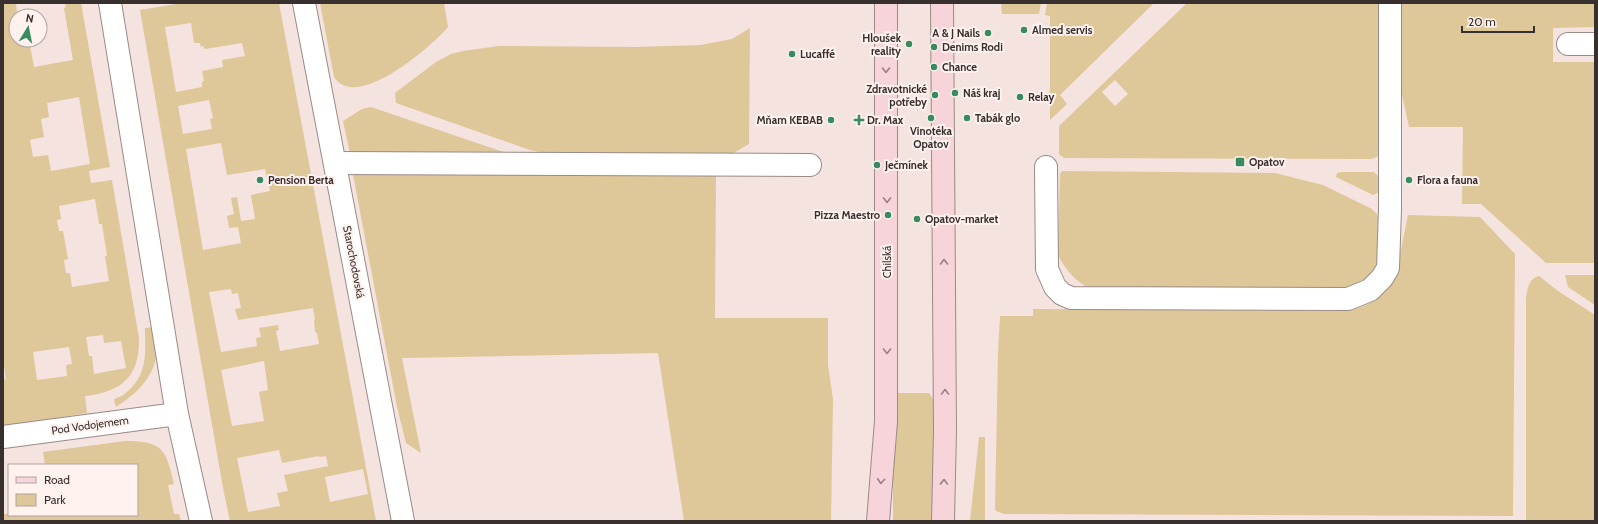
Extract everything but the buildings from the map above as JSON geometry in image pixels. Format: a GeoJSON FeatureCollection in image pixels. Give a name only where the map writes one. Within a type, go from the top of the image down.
{"type":"FeatureCollection","features":[{"type":"Feature","properties":{"kind":"main road","name":"Chilská"},"geometry":{"type":"LineString","coordinates":[[878,521],[886,421],[886,3]]}},
{"type":"Feature","properties":{"kind":"main road"},"geometry":{"type":"LineString","coordinates":[[942,3],[945,431],[943,521]]}},
{"type":"Feature","properties":{"kind":"street"},"geometry":{"type":"LineString","coordinates":[[110,3],[177,414],[201,521]]}},
{"type":"Feature","properties":{"kind":"street","name":"Starochodovská"},"geometry":{"type":"LineString","coordinates":[[304,3],[403,521]]}},
{"type":"Feature","properties":{"kind":"street"},"geometry":{"type":"LineString","coordinates":[[1046,167],[1047,269],[1055,287],[1062,294],[1071,298],[1348,299],[1362,294],[1376,284],[1388,268],[1390,209],[1390,3]]}},
{"type":"Feature","properties":{"kind":"street"},"geometry":{"type":"LineString","coordinates":[[1568,44],[1595,44]]}},
{"type":"Feature","properties":{"kind":"street"},"geometry":{"type":"LineString","coordinates":[[335,163],[810,165]]}},
{"type":"Feature","properties":{"kind":"street","name":"Pod Vodojemem"},"geometry":{"type":"LineString","coordinates":[[3,437],[177,414]]}},
{"type":"Feature","properties":{"kind":"green space"},"geometry":{"type":"Polygon","coordinates":[[[3,3],[16,3],[16,8],[8,8],[8,48],[30,48],[34,67],[73,60],[64,8],[66,7],[65,3],[81,3],[110,167],[89,171],[91,183],[112,180],[139,338],[136,363],[132,372],[119,386],[109,391],[85,396],[87,413],[3,427],[3,379],[6,381],[3,357],[3,3]],[[79,97],[47,103],[49,117],[41,119],[44,137],[30,140],[33,157],[48,155],[51,171],[90,164],[79,97]],[[95,199],[59,206],[61,219],[57,220],[59,231],[63,231],[68,259],[64,260],[66,273],[70,273],[72,287],[109,281],[102,224],[99,224],[95,199]],[[103,335],[86,337],[89,356],[92,356],[94,374],[126,368],[121,341],[104,343],[103,335]],[[69,347],[33,352],[37,380],[67,376],[66,365],[72,364],[69,347]]]}},
{"type":"Feature","properties":{"kind":"green space"},"geometry":{"type":"Polygon","coordinates":[[[183,3],[279,3],[376,521],[230,521],[140,10],[183,3]],[[191,23],[165,27],[176,92],[202,87],[202,82],[204,81],[202,71],[223,67],[222,60],[245,56],[242,43],[205,49],[203,46],[201,47],[200,43],[194,43],[191,23]],[[209,100],[178,106],[183,134],[212,129],[210,119],[213,118],[209,100]],[[221,143],[186,149],[203,250],[241,243],[238,227],[229,228],[227,216],[234,214],[231,198],[237,197],[241,221],[255,219],[251,195],[270,191],[265,169],[227,175],[221,143]],[[231,289],[209,292],[221,352],[257,346],[256,338],[261,337],[259,328],[278,325],[279,330],[276,331],[280,351],[319,344],[317,333],[315,332],[313,308],[238,320],[235,309],[241,308],[238,293],[232,294],[231,289]],[[264,361],[221,370],[232,426],[264,421],[259,392],[268,390],[264,361]],[[279,450],[237,458],[248,512],[280,506],[277,493],[288,491],[284,475],[328,466],[326,456],[282,463],[279,450]],[[363,469],[325,477],[330,502],[368,494],[363,469]]]}},
{"type":"Feature","properties":{"kind":"green space"},"geometry":{"type":"Polygon","coordinates":[[[320,3],[444,3],[448,27],[426,48],[393,73],[375,82],[359,87],[345,86],[334,77],[320,3]]]}},
{"type":"Feature","properties":{"kind":"green space"},"geometry":{"type":"Polygon","coordinates":[[[1001,3],[1041,3],[1039,14],[1002,14],[1001,3]]]}},
{"type":"Feature","properties":{"kind":"green space"},"geometry":{"type":"Polygon","coordinates":[[[1047,3],[1154,3],[1060,95],[1067,104],[1050,120],[1050,16],[1045,15],[1047,3]]]}},
{"type":"Feature","properties":{"kind":"green space"},"geometry":{"type":"Polygon","coordinates":[[[1187,3],[1380,3],[1380,152],[1377,157],[1371,159],[1064,158],[1059,154],[1059,126],[1187,3]],[[1115,80],[1102,92],[1115,106],[1128,94],[1115,80]]]}},
{"type":"Feature","properties":{"kind":"green space"},"geometry":{"type":"Polygon","coordinates":[[[1402,3],[1595,3],[1595,27],[1553,28],[1553,62],[1595,62],[1595,263],[1546,263],[1481,204],[1462,204],[1463,127],[1409,127],[1402,95],[1402,3]]]}},
{"type":"Feature","properties":{"kind":"green space"},"geometry":{"type":"Polygon","coordinates":[[[750,28],[749,144],[727,157],[571,159],[530,150],[396,103],[395,93],[436,62],[451,54],[463,51],[499,46],[636,47],[701,45],[732,39],[750,28]]]}},
{"type":"Feature","properties":{"kind":"green space"},"geometry":{"type":"Polygon","coordinates":[[[371,107],[518,157],[351,158],[343,121],[362,109],[371,107]]]}},
{"type":"Feature","properties":{"kind":"green space"},"geometry":{"type":"Polygon","coordinates":[[[352,169],[716,172],[715,318],[828,318],[828,365],[833,399],[831,521],[684,521],[658,353],[402,358],[421,453],[406,443],[397,407],[352,169]]]}},
{"type":"Feature","properties":{"kind":"green space"},"geometry":{"type":"Polygon","coordinates":[[[1062,171],[1275,173],[1323,185],[1372,209],[1378,215],[1381,237],[1377,262],[1368,277],[1343,289],[1089,288],[1079,282],[1071,274],[1058,255],[1060,174],[1062,171]]]}},
{"type":"Feature","properties":{"kind":"green space"},"geometry":{"type":"Polygon","coordinates":[[[1374,172],[1379,177],[1379,192],[1373,195],[1336,177],[1337,173],[1374,172]]]}},
{"type":"Feature","properties":{"kind":"green space"},"geometry":{"type":"Polygon","coordinates":[[[1408,215],[1480,217],[1515,254],[1513,516],[1004,514],[996,511],[998,353],[1000,316],[1033,316],[1033,309],[1348,311],[1363,306],[1381,296],[1395,278],[1408,215]]]}},
{"type":"Feature","properties":{"kind":"green space"},"geometry":{"type":"Polygon","coordinates":[[[1565,275],[1595,275],[1595,305],[1568,287],[1565,275]]]}},
{"type":"Feature","properties":{"kind":"green space"},"geometry":{"type":"Polygon","coordinates":[[[1539,276],[1558,291],[1595,315],[1595,521],[1526,521],[1526,299],[1531,282],[1539,276]]]}},
{"type":"Feature","properties":{"kind":"green space"},"geometry":{"type":"Polygon","coordinates":[[[154,327],[157,352],[152,370],[137,391],[116,407],[114,399],[122,396],[128,391],[141,374],[145,352],[145,328],[154,327]]]}},
{"type":"Feature","properties":{"kind":"green space"},"geometry":{"type":"Polygon","coordinates":[[[893,393],[929,393],[935,402],[934,521],[893,521],[893,393]]]}},
{"type":"Feature","properties":{"kind":"green space"},"geometry":{"type":"Polygon","coordinates":[[[979,437],[985,437],[985,521],[970,521],[979,437]]]}},
{"type":"Feature","properties":{"kind":"green space"},"geometry":{"type":"Polygon","coordinates":[[[125,441],[138,441],[156,446],[165,455],[168,463],[174,484],[168,485],[174,514],[179,514],[181,521],[3,521],[3,514],[8,514],[8,516],[138,516],[138,464],[45,464],[43,452],[125,441]]]}},
{"type":"Feature","properties":{"kind":"place","name":"Almed servis"},"geometry":{"type":"Point","coordinates":[1024,30]}},
{"type":"Feature","properties":{"kind":"place","name":"A & J Nails"},"geometry":{"type":"Point","coordinates":[988,33]}},
{"type":"Feature","properties":{"kind":"place","name":"Hloušek reality"},"geometry":{"type":"Point","coordinates":[909,44]}},
{"type":"Feature","properties":{"kind":"place","name":"Denims Rodi"},"geometry":{"type":"Point","coordinates":[934,47]}},
{"type":"Feature","properties":{"kind":"place","name":"Lucaffé"},"geometry":{"type":"Point","coordinates":[792,54]}},
{"type":"Feature","properties":{"kind":"place","name":"Chance"},"geometry":{"type":"Point","coordinates":[934,67]}},
{"type":"Feature","properties":{"kind":"place","name":"Náš kraj"},"geometry":{"type":"Point","coordinates":[955,93]}},
{"type":"Feature","properties":{"kind":"place","name":"Zdravotnické potřeby"},"geometry":{"type":"Point","coordinates":[935,95]}},
{"type":"Feature","properties":{"kind":"place","name":"Relay"},"geometry":{"type":"Point","coordinates":[1020,97]}},
{"type":"Feature","properties":{"kind":"place","name":"Vinotéka Opatov"},"geometry":{"type":"Point","coordinates":[931,118]}},
{"type":"Feature","properties":{"kind":"place","name":"Tabák glo"},"geometry":{"type":"Point","coordinates":[967,118]}},
{"type":"Feature","properties":{"kind":"place","name":"Mňam KEBAB"},"geometry":{"type":"Point","coordinates":[831,120]}},
{"type":"Feature","properties":{"kind":"place","name":"Dr. Max"},"geometry":{"type":"Point","coordinates":[859,120]}},
{"type":"Feature","properties":{"kind":"place","name":"Opatov"},"geometry":{"type":"Point","coordinates":[1240,162]}},
{"type":"Feature","properties":{"kind":"place","name":"Ječmínek"},"geometry":{"type":"Point","coordinates":[877,165]}},
{"type":"Feature","properties":{"kind":"place","name":"Pension Berta"},"geometry":{"type":"Point","coordinates":[260,180]}},
{"type":"Feature","properties":{"kind":"place","name":"Flora a fauna"},"geometry":{"type":"Point","coordinates":[1409,180]}},
{"type":"Feature","properties":{"kind":"place","name":"Pizza Maestro"},"geometry":{"type":"Point","coordinates":[888,215]}},
{"type":"Feature","properties":{"kind":"place","name":"Opatov-market"},"geometry":{"type":"Point","coordinates":[917,219]}}]}
